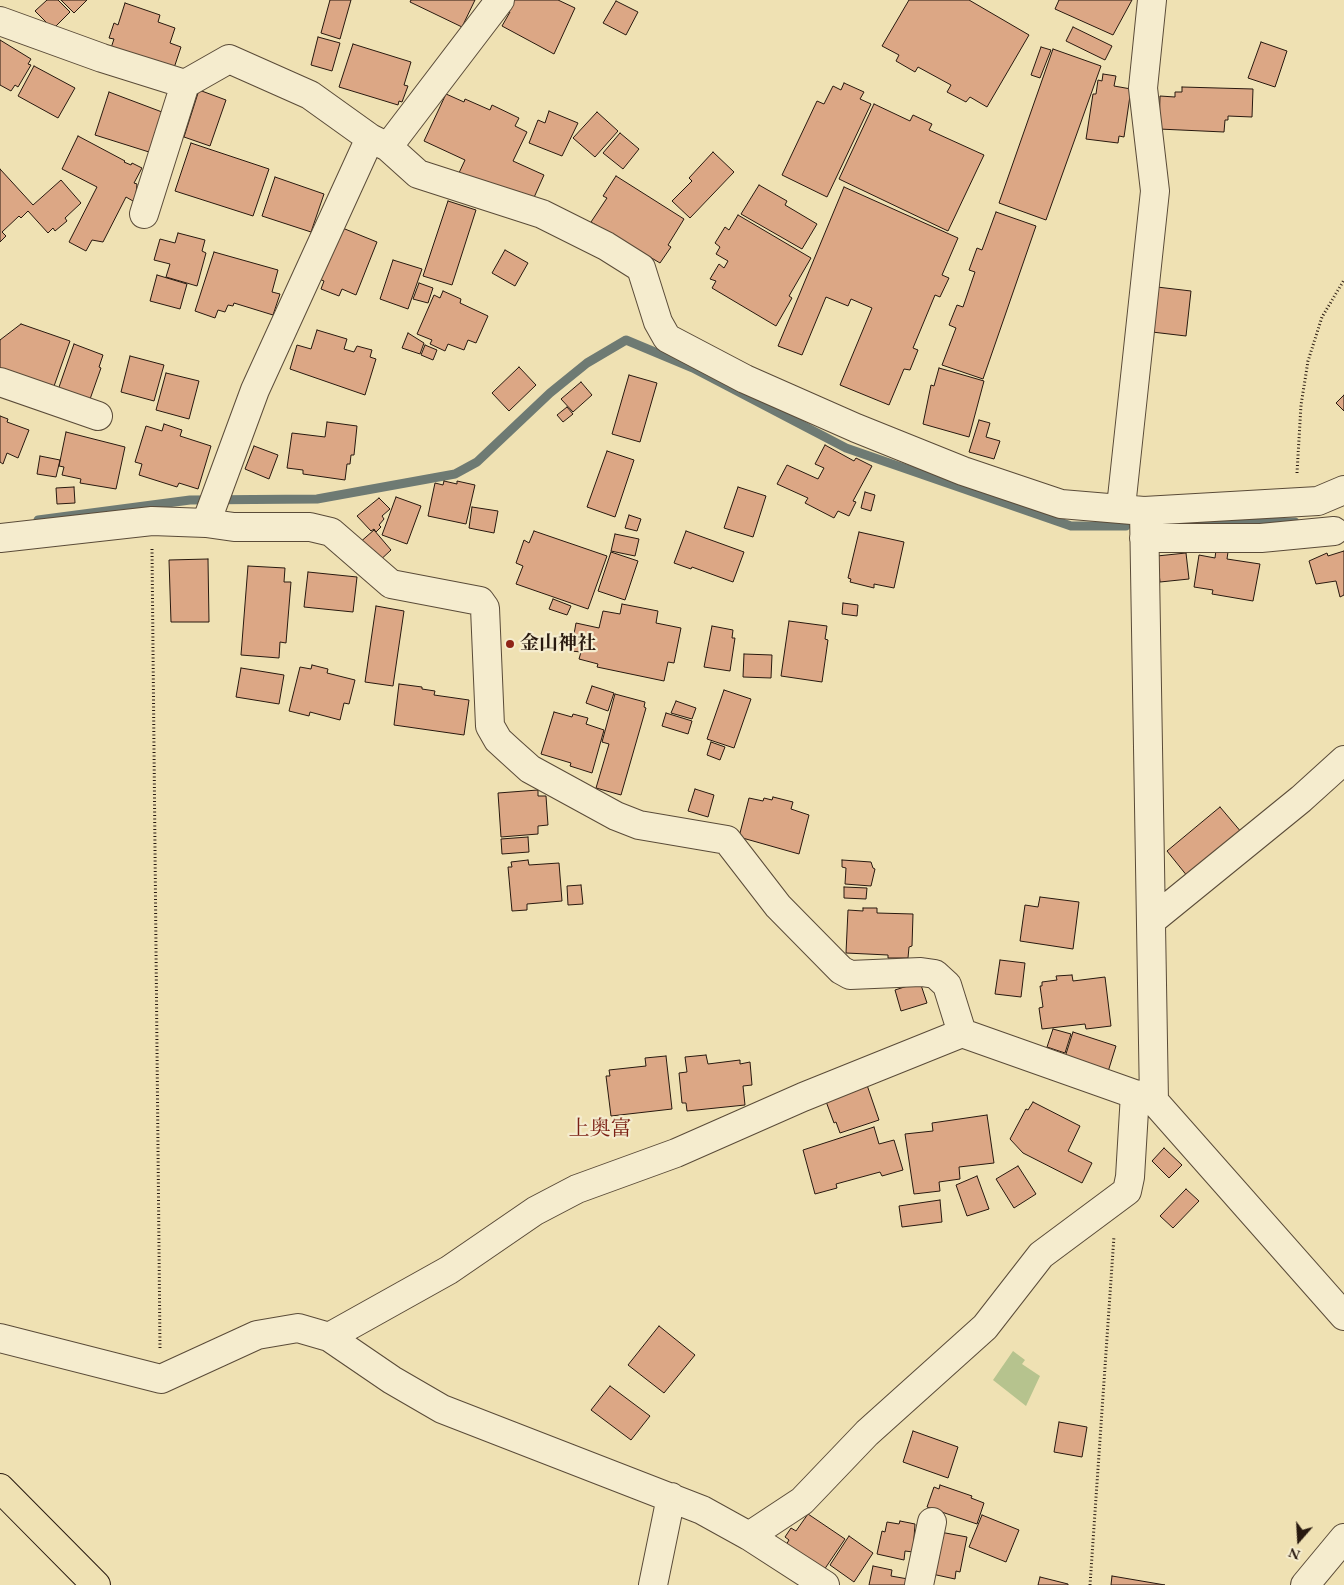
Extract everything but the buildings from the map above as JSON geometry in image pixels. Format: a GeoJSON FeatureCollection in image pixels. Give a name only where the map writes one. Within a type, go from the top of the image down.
{"type":"FeatureCollection","features":[{"type":"Feature","properties":{"kind":"main road"},"geometry":{"type":"LineString","coordinates":[[0,1488],[96,1585]]}},
{"type":"Feature","properties":{"kind":"street"},"geometry":{"type":"LineString","coordinates":[[206,523],[255,390],[379,143],[500,0]]}},
{"type":"Feature","properties":{"kind":"street"},"geometry":{"type":"LineString","coordinates":[[749,1536],[802,1501],[867,1433],[985,1327],[1041,1256],[1127,1191],[1145,1098],[1151,921],[1144,538],[1133,509],[1155,191],[1143,88],[1152,0]]}},
{"type":"Feature","properties":{"kind":"street"},"geometry":{"type":"LineString","coordinates":[[0,21],[102,58],[185,84]]}},
{"type":"Feature","properties":{"kind":"street"},"geometry":{"type":"LineString","coordinates":[[144,214],[185,84],[229,59],[310,95],[379,143],[418,174],[542,214],[606,246],[641,268],[658,322],[667,338],[745,379],[856,428],[981,477],[1061,504],[1133,509],[1305,502],[1344,490]]}},
{"type":"Feature","properties":{"kind":"street"},"geometry":{"type":"LineString","coordinates":[[0,382],[98,416]]}},
{"type":"Feature","properties":{"kind":"street"},"geometry":{"type":"LineString","coordinates":[[1305,502],[1339,531]]}},
{"type":"Feature","properties":{"kind":"street"},"geometry":{"type":"LineString","coordinates":[[0,538],[152,521],[206,523],[234,527],[310,526],[331,532],[391,584],[480,601],[485,608],[490,726],[498,740],[510,751],[530,768],[616,816],[639,825],[727,840],[778,906],[841,970],[850,975],[921,972],[935,974],[947,985],[962,1033]]}},
{"type":"Feature","properties":{"kind":"street"},"geometry":{"type":"LineString","coordinates":[[1144,538],[1260,538],[1339,531]]}},
{"type":"Feature","properties":{"kind":"street"},"geometry":{"type":"LineString","coordinates":[[1151,921],[1301,799],[1344,760]]}},
{"type":"Feature","properties":{"kind":"street"},"geometry":{"type":"LineString","coordinates":[[329,1337],[449,1270],[535,1210],[577,1189],[676,1153],[803,1097],[962,1033],[1145,1098],[1344,1316]]}},
{"type":"Feature","properties":{"kind":"street"},"geometry":{"type":"LineString","coordinates":[[0,1338],[161,1379],[257,1335],[298,1328],[329,1337],[392,1380],[442,1408],[702,1510],[749,1536],[825,1585]]}},
{"type":"Feature","properties":{"kind":"street"},"geometry":{"type":"LineString","coordinates":[[653,1585],[671,1497]]}},
{"type":"Feature","properties":{"kind":"street"},"geometry":{"type":"LineString","coordinates":[[920,1585],[932,1522]]}},
{"type":"Feature","properties":{"kind":"street"},"geometry":{"type":"LineString","coordinates":[[1305,1585],[1344,1538]]}},
{"type":"Feature","properties":{"kind":"path"},"geometry":{"type":"LineString","coordinates":[[1305,502],[1300,450],[1301,405],[1308,361],[1322,317],[1344,280]]}},
{"type":"Feature","properties":{"kind":"path"},"geometry":{"type":"LineString","coordinates":[[152,521],[161,1379]]}},
{"type":"Feature","properties":{"kind":"path"},"geometry":{"type":"LineString","coordinates":[[1090,1585],[1117,1200]]}},
{"type":"Feature","properties":{"kind":"green space"},"geometry":{"type":"Polygon","coordinates":[[[1013,1351],[1025,1360],[1022,1364],[1040,1376],[1026,1406],[993,1380],[1013,1351]]]}},
{"type":"Feature","properties":{"kind":"waterway"},"geometry":{"type":"LineString","coordinates":[[38,520],[190,500],[317,499],[455,474],[477,462],[550,393],[587,363],[626,340],[693,368],[846,448],[1071,526],[1126,526]]}},
{"type":"Feature","properties":{"kind":"waterway"},"geometry":{"type":"LineString","coordinates":[[1158,524],[1295,522]]}},
{"type":"Feature","properties":{"kind":"place","name":"金山神社"},"geometry":{"type":"Point","coordinates":[510,644]}},
{"type":"Feature","properties":{"kind":"district","name":"上奥富"},"geometry":{"type":"Point","coordinates":[600,1129]}}]}
